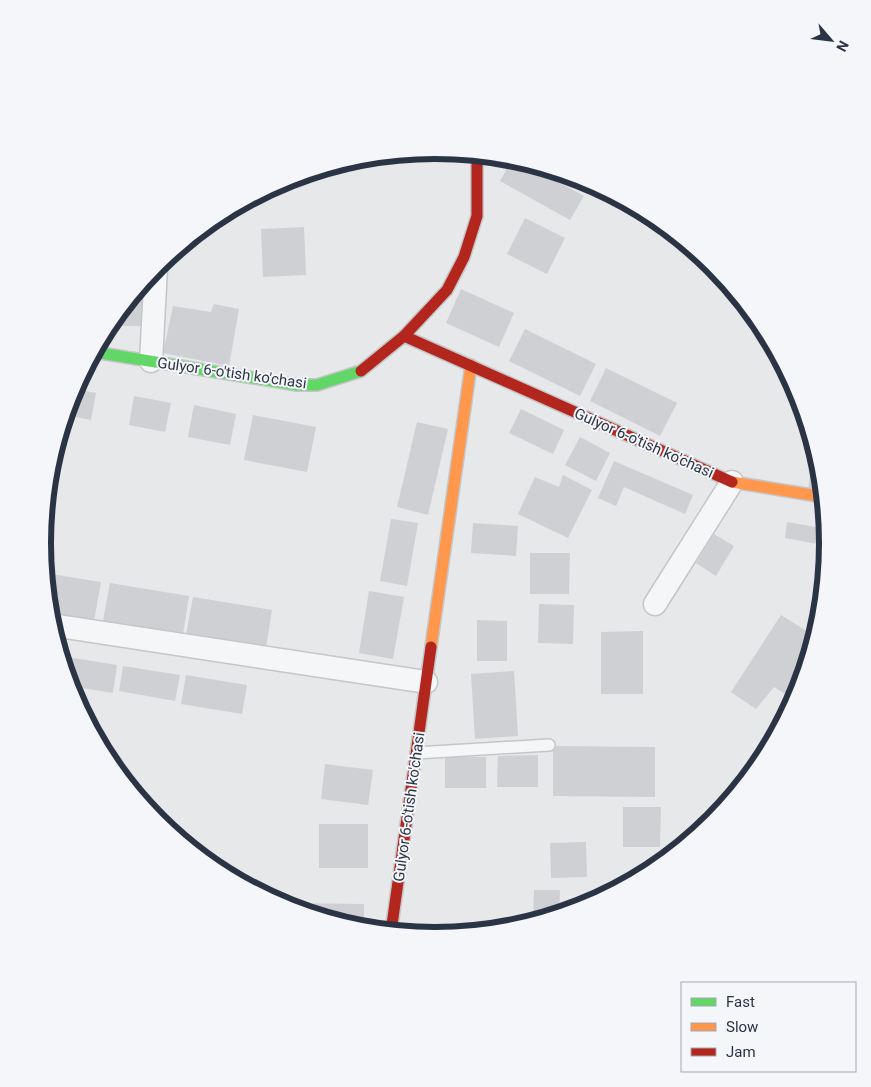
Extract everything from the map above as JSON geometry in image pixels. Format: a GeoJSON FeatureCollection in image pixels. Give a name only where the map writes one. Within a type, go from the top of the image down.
{"type":"FeatureCollection","features":[{"type":"Feature","properties":{"kind":"street"},"geometry":{"type":"LineString","coordinates":[[404,336],[447,290],[464,257],[477,216],[477,162]]}},
{"type":"Feature","properties":{"kind":"street"},"geometry":{"type":"LineString","coordinates":[[151,361],[155,281]]}},
{"type":"Feature","properties":{"kind":"street","name":"Gulyor 6-o'tish ko'chasi"},"geometry":{"type":"LineString","coordinates":[[102,353],[297,385],[317,385],[363,370],[404,336],[732,482],[816,496]]}},
{"type":"Feature","properties":{"kind":"street","name":"Gulyor 6-o'tish ko'chasi"},"geometry":{"type":"LineString","coordinates":[[392,925],[471,365]]}},
{"type":"Feature","properties":{"kind":"street"},"geometry":{"type":"LineString","coordinates":[[655,604],[732,482]]}},
{"type":"Feature","properties":{"kind":"street"},"geometry":{"type":"LineString","coordinates":[[61,626],[426,682]]}},
{"type":"Feature","properties":{"kind":"lane"},"geometry":{"type":"LineString","coordinates":[[416,753],[549,744]]}},
{"type":"Feature","properties":{"kind":"building"},"geometry":{"type":"Polygon","coordinates":[[[508,167],[510,167],[548,176],[584,196],[570,220],[500,181],[508,167]]]}},
{"type":"Feature","properties":{"kind":"building"},"geometry":{"type":"Polygon","coordinates":[[[525,218],[565,238],[547,274],[507,254],[525,218]]]}},
{"type":"Feature","properties":{"kind":"building"},"geometry":{"type":"Polygon","coordinates":[[[304,227],[306,275],[263,277],[261,229],[304,227]]]}},
{"type":"Feature","properties":{"kind":"building"},"geometry":{"type":"Polygon","coordinates":[[[461,289],[514,313],[499,347],[446,323],[461,289]]]}},
{"type":"Feature","properties":{"kind":"building"},"geometry":{"type":"Polygon","coordinates":[[[143,295],[142,326],[119,326],[143,295]]]}},
{"type":"Feature","properties":{"kind":"building"},"geometry":{"type":"Polygon","coordinates":[[[214,304],[239,309],[229,366],[163,353],[173,306],[211,312],[214,304]]]}},
{"type":"Feature","properties":{"kind":"building"},"geometry":{"type":"Polygon","coordinates":[[[525,329],[596,364],[580,396],[509,361],[525,329]]]}},
{"type":"Feature","properties":{"kind":"building"},"geometry":{"type":"Polygon","coordinates":[[[606,368],[677,403],[660,436],[590,401],[606,368]]]}},
{"type":"Feature","properties":{"kind":"building"},"geometry":{"type":"Polygon","coordinates":[[[83,390],[96,393],[91,420],[73,416],[83,390]]]}},
{"type":"Feature","properties":{"kind":"building"},"geometry":{"type":"Polygon","coordinates":[[[134,396],[171,403],[165,432],[129,425],[134,396]]]}},
{"type":"Feature","properties":{"kind":"building"},"geometry":{"type":"Polygon","coordinates":[[[194,405],[236,414],[230,445],[188,437],[194,405]]]}},
{"type":"Feature","properties":{"kind":"building"},"geometry":{"type":"Polygon","coordinates":[[[521,409],[564,430],[553,454],[509,433],[521,409]]]}},
{"type":"Feature","properties":{"kind":"building"},"geometry":{"type":"Polygon","coordinates":[[[253,415],[316,427],[307,472],[244,460],[253,415]]]}},
{"type":"Feature","properties":{"kind":"building"},"geometry":{"type":"Polygon","coordinates":[[[417,422],[448,429],[428,515],[397,507],[417,422]]]}},
{"type":"Feature","properties":{"kind":"building"},"geometry":{"type":"Polygon","coordinates":[[[580,437],[610,453],[596,481],[565,465],[580,437]]]}},
{"type":"Feature","properties":{"kind":"building"},"geometry":{"type":"Polygon","coordinates":[[[614,461],[693,495],[685,514],[624,487],[616,506],[598,498],[614,461]]]}},
{"type":"Feature","properties":{"kind":"building"},"geometry":{"type":"Polygon","coordinates":[[[812,467],[816,490],[808,489],[812,467]]]}},
{"type":"Feature","properties":{"kind":"building"},"geometry":{"type":"Polygon","coordinates":[[[563,475],[592,490],[568,538],[518,514],[535,477],[559,487],[563,475]]]}},
{"type":"Feature","properties":{"kind":"building"},"geometry":{"type":"Polygon","coordinates":[[[391,519],[418,523],[407,586],[380,581],[391,519]]]}},
{"type":"Feature","properties":{"kind":"building"},"geometry":{"type":"Polygon","coordinates":[[[787,522],[819,528],[820,545],[785,538],[787,522]]]}},
{"type":"Feature","properties":{"kind":"building"},"geometry":{"type":"Polygon","coordinates":[[[473,523],[518,526],[516,556],[471,553],[473,523]]]}},
{"type":"Feature","properties":{"kind":"building"},"geometry":{"type":"Polygon","coordinates":[[[714,534],[734,546],[716,576],[696,563],[714,534]]]}},
{"type":"Feature","properties":{"kind":"building"},"geometry":{"type":"Polygon","coordinates":[[[530,553],[570,553],[569,594],[530,594],[530,553]]]}},
{"type":"Feature","properties":{"kind":"building"},"geometry":{"type":"Polygon","coordinates":[[[53,574],[101,582],[94,621],[58,615],[53,574]]]}},
{"type":"Feature","properties":{"kind":"building"},"geometry":{"type":"Polygon","coordinates":[[[110,583],[189,596],[183,634],[103,621],[110,583]]]}},
{"type":"Feature","properties":{"kind":"building"},"geometry":{"type":"Polygon","coordinates":[[[369,591],[404,597],[393,659],[359,653],[369,591]]]}},
{"type":"Feature","properties":{"kind":"building"},"geometry":{"type":"Polygon","coordinates":[[[193,597],[272,610],[266,648],[186,635],[193,597]]]}},
{"type":"Feature","properties":{"kind":"building"},"geometry":{"type":"Polygon","coordinates":[[[539,604],[574,605],[573,644],[538,643],[539,604]]]}},
{"type":"Feature","properties":{"kind":"building"},"geometry":{"type":"Polygon","coordinates":[[[781,615],[809,633],[788,696],[774,687],[756,709],[731,692],[781,615]]]}},
{"type":"Feature","properties":{"kind":"building"},"geometry":{"type":"Polygon","coordinates":[[[477,620],[507,621],[507,661],[477,661],[477,620]]]}},
{"type":"Feature","properties":{"kind":"building"},"geometry":{"type":"Polygon","coordinates":[[[643,631],[643,694],[601,694],[601,632],[643,631]]]}},
{"type":"Feature","properties":{"kind":"building"},"geometry":{"type":"Polygon","coordinates":[[[69,657],[117,665],[113,693],[79,687],[69,657]]]}},
{"type":"Feature","properties":{"kind":"building"},"geometry":{"type":"Polygon","coordinates":[[[123,666],[180,675],[175,701],[119,691],[123,666]]]}},
{"type":"Feature","properties":{"kind":"building"},"geometry":{"type":"Polygon","coordinates":[[[514,671],[518,736],[475,739],[471,674],[514,671]]]}},
{"type":"Feature","properties":{"kind":"building"},"geometry":{"type":"Polygon","coordinates":[[[186,675],[247,685],[242,714],[181,704],[186,675]]]}},
{"type":"Feature","properties":{"kind":"building"},"geometry":{"type":"Polygon","coordinates":[[[553,746],[655,747],[655,797],[553,796],[553,746]]]}},
{"type":"Feature","properties":{"kind":"building"},"geometry":{"type":"Polygon","coordinates":[[[538,755],[538,787],[497,787],[498,756],[538,755]]]}},
{"type":"Feature","properties":{"kind":"building"},"geometry":{"type":"Polygon","coordinates":[[[445,757],[486,757],[486,788],[445,788],[445,757]]]}},
{"type":"Feature","properties":{"kind":"building"},"geometry":{"type":"Polygon","coordinates":[[[325,764],[373,770],[368,805],[321,799],[325,764]]]}},
{"type":"Feature","properties":{"kind":"building"},"geometry":{"type":"Polygon","coordinates":[[[623,807],[661,807],[660,847],[623,847],[623,807]]]}},
{"type":"Feature","properties":{"kind":"building"},"geometry":{"type":"Polygon","coordinates":[[[319,824],[368,824],[368,868],[319,868],[319,824]]]}},
{"type":"Feature","properties":{"kind":"building"},"geometry":{"type":"Polygon","coordinates":[[[586,842],[587,877],[551,878],[550,843],[586,842]]]}},
{"type":"Feature","properties":{"kind":"building"},"geometry":{"type":"Polygon","coordinates":[[[534,890],[560,890],[559,907],[533,915],[534,890]]]}},
{"type":"Feature","properties":{"kind":"building"},"geometry":{"type":"Polygon","coordinates":[[[301,903],[364,904],[364,920],[336,915],[301,903]]]}},
{"type":"Feature","properties":{"kind":"traffic: fast"},"geometry":{"type":"LineString","coordinates":[[102,353],[297,385],[317,385],[361,371]]}},
{"type":"Feature","properties":{"kind":"traffic: slow"},"geometry":{"type":"LineString","coordinates":[[431,647],[471,365]]}},
{"type":"Feature","properties":{"kind":"traffic: slow"},"geometry":{"type":"LineString","coordinates":[[732,482],[816,496]]}},
{"type":"Feature","properties":{"kind":"traffic: jam"},"geometry":{"type":"LineString","coordinates":[[361,371],[404,336],[447,290],[464,257],[477,216],[477,162]]}},
{"type":"Feature","properties":{"kind":"traffic: jam"},"geometry":{"type":"LineString","coordinates":[[404,336],[732,482]]}},
{"type":"Feature","properties":{"kind":"traffic: jam"},"geometry":{"type":"LineString","coordinates":[[392,925],[431,647]]}}]}
